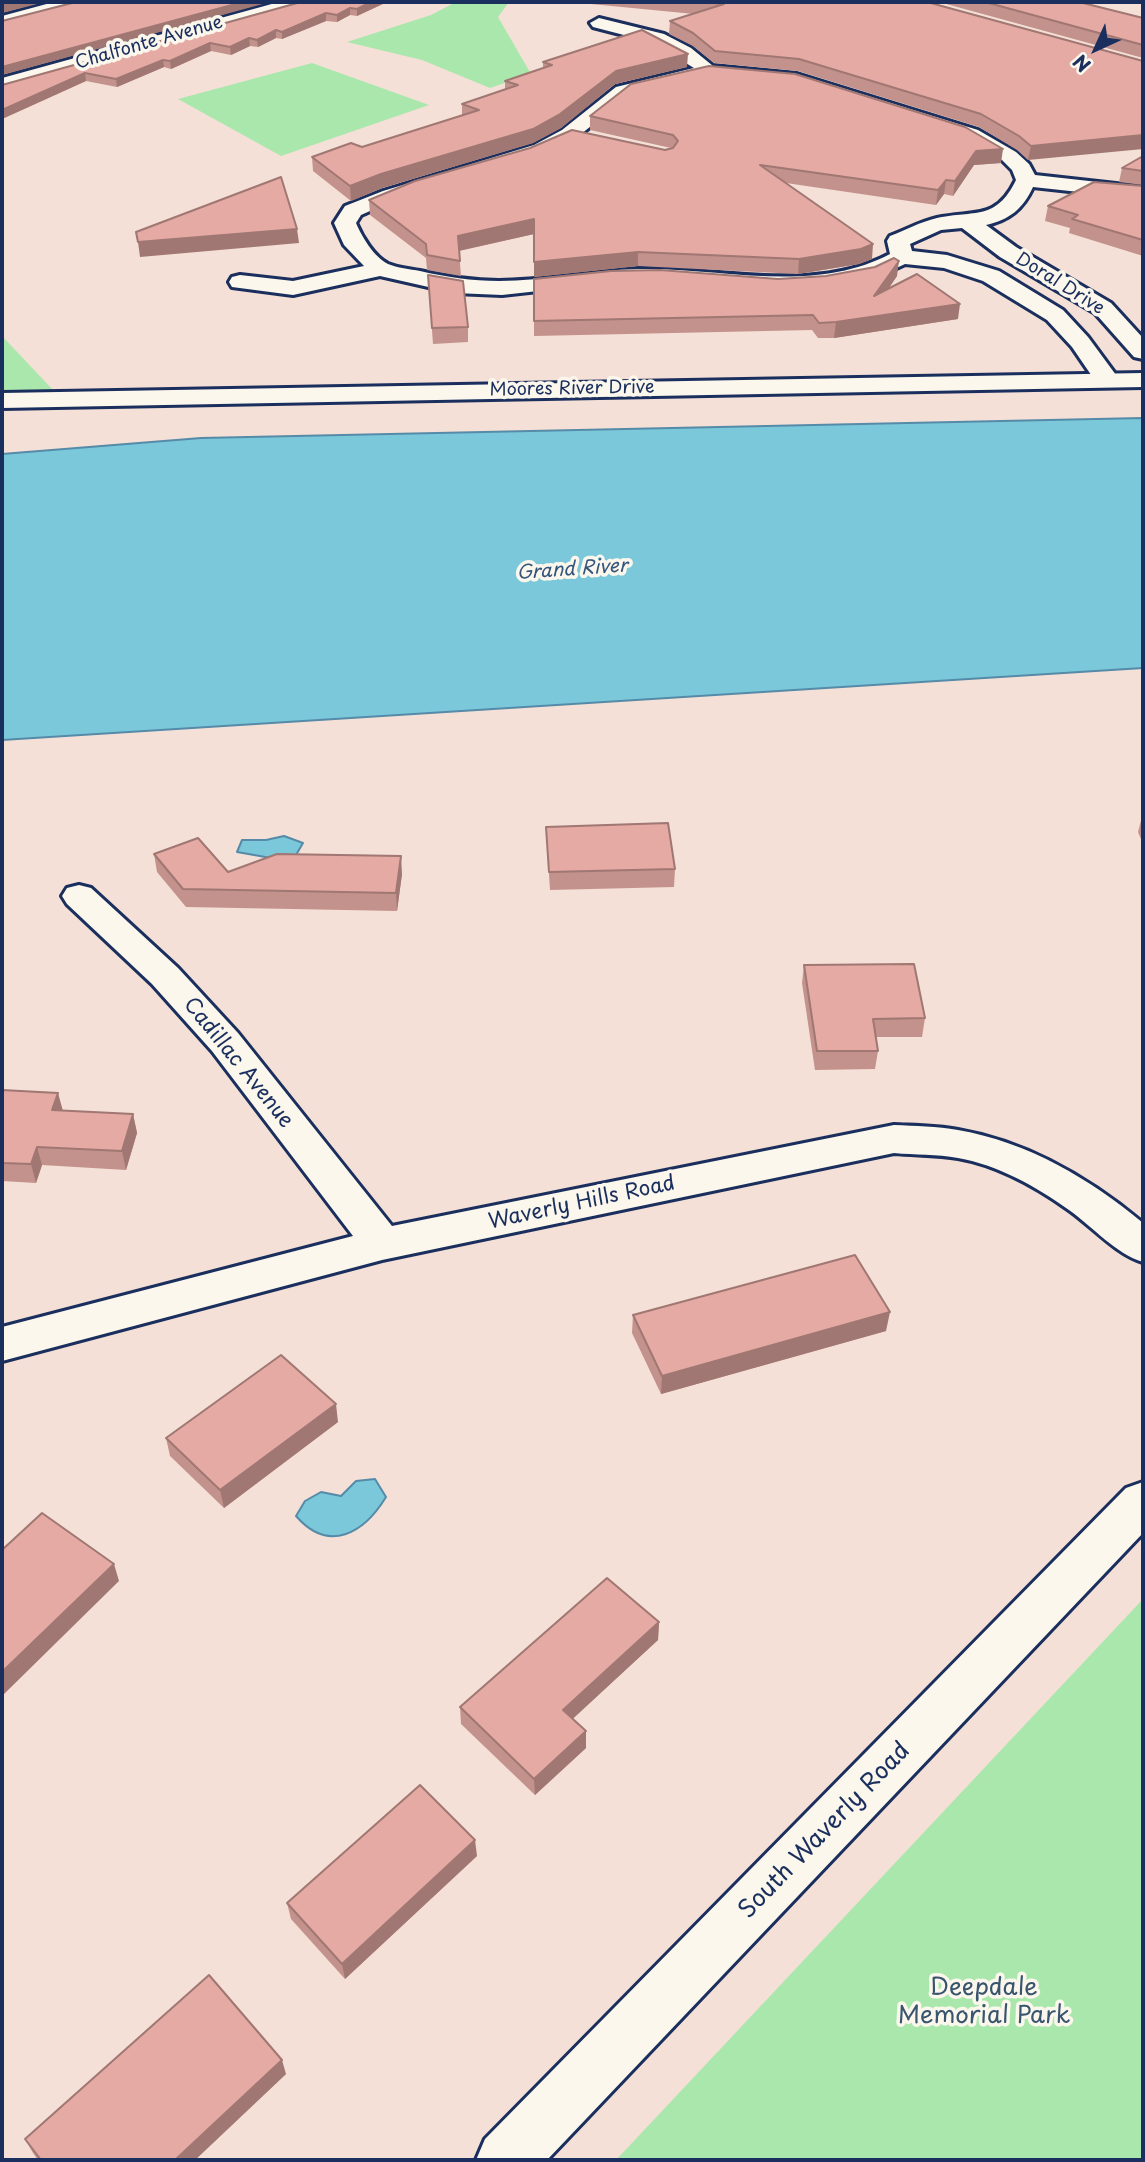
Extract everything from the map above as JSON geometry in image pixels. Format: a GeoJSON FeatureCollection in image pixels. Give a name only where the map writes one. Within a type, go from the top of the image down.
{"type":"FeatureCollection","features":[{"type":"Feature","properties":{"kind":"street"},"geometry":{"type":"LineString","coordinates":[[2,20],[74,2]]}},
{"type":"Feature","properties":{"kind":"street","name":"Chalfonte Avenue"},"geometry":{"type":"LineString","coordinates":[[2,84],[297,2]]}},
{"type":"Feature","properties":{"kind":"street"},"geometry":{"type":"LineString","coordinates":[[599,23],[633,28],[691,54],[708,71]]}},
{"type":"Feature","properties":{"kind":"street"},"geometry":{"type":"LineString","coordinates":[[240,282],[293,288],[380,269],[455,286],[502,288],[611,276],[660,275],[777,284],[824,281],[873,272],[902,257],[898,241],[939,224],[970,223],[998,216],[1020,197],[1026,180],[1022,168],[1009,156],[971,134],[797,80],[708,71],[660,80],[623,91],[569,134],[541,149],[390,195],[353,211],[345,223],[352,240],[380,269]]}},
{"type":"Feature","properties":{"kind":"street"},"geometry":{"type":"LineString","coordinates":[[569,134],[593,139]]}},
{"type":"Feature","properties":{"kind":"street"},"geometry":{"type":"LineString","coordinates":[[1026,180],[1143,193]]}},
{"type":"Feature","properties":{"kind":"street","name":"Doral Drive"},"geometry":{"type":"LineString","coordinates":[[970,223],[1008,253],[1103,308],[1143,352]]}},
{"type":"Feature","properties":{"kind":"street","name":"Doral Drive"},"geometry":{"type":"LineString","coordinates":[[902,257],[947,262],[1001,282],[1055,315],[1080,342],[1107,380]]}},
{"type":"Feature","properties":{"kind":"street","name":"Moores River Drive"},"geometry":{"type":"LineString","coordinates":[[2,401],[1143,380]]}},
{"type":"Feature","properties":{"kind":"street","name":"Cadillac Avenue"},"geometry":{"type":"LineString","coordinates":[[79,896],[165,976],[225,1042],[382,1244]]}},
{"type":"Feature","properties":{"kind":"street","name":"Waverly Hills Road"},"geometry":{"type":"LineString","coordinates":[[2,1345],[382,1244],[894,1139],[961,1144],[1006,1157],[1050,1176],[1094,1204],[1143,1246]]}},
{"type":"Feature","properties":{"kind":"street","name":"South Waverly Road"},"geometry":{"type":"LineString","coordinates":[[506,2160],[1143,1502]]}},
{"type":"Feature","properties":{"kind":"green space"},"geometry":{"type":"Polygon","coordinates":[[[456,2],[509,2],[498,17],[531,74],[490,88],[422,60],[347,42],[431,15],[456,2]]]}},
{"type":"Feature","properties":{"kind":"green space"},"geometry":{"type":"Polygon","coordinates":[[[312,63],[429,105],[281,156],[178,99],[312,63]]]}},
{"type":"Feature","properties":{"kind":"green space"},"geometry":{"type":"Polygon","coordinates":[[[2,336],[53,390],[2,391],[2,336]]]}},
{"type":"Feature","properties":{"kind":"green space","name":"Deepdale Memorial Park"},"geometry":{"type":"Polygon","coordinates":[[[1143,1599],[1143,2160],[616,2160],[1143,1599]]]}},
{"type":"Feature","properties":{"kind":"water","name":"Grand River"},"geometry":{"type":"Polygon","coordinates":[[[1143,418],[1143,668],[2,740],[2,454],[201,438],[1143,418]]]}},
{"type":"Feature","properties":{"kind":"water"},"geometry":{"type":"Polygon","coordinates":[[[284,836],[303,843],[296,855],[271,858],[237,852],[242,840],[266,840],[284,836]]]}},
{"type":"Feature","properties":{"kind":"water"},"geometry":{"type":"Polygon","coordinates":[[[375,1479],[386,1497],[357,1529],[333,1536],[321,1534],[308,1528],[296,1516],[305,1501],[321,1492],[341,1496],[356,1481],[375,1479]]]}},
{"type":"Feature","properties":{"kind":"building"},"geometry":{"type":"Polygon","coordinates":[[[76,2],[243,2],[2,67],[2,21],[76,2]]]}},
{"type":"Feature","properties":{"kind":"building"},"geometry":{"type":"Polygon","coordinates":[[[301,2],[371,2],[337,15],[326,13],[282,32],[276,30],[257,40],[249,38],[230,47],[210,43],[170,61],[163,60],[116,79],[85,73],[2,110],[2,85],[301,2]]]}},
{"type":"Feature","properties":{"kind":"building"},"geometry":{"type":"Polygon","coordinates":[[[701,2],[927,2],[1143,61],[1143,135],[1031,146],[981,114],[799,59],[715,51],[693,33],[670,21],[724,4],[701,2]]]}},
{"type":"Feature","properties":{"kind":"building"},"geometry":{"type":"Polygon","coordinates":[[[985,2],[1079,2],[1143,18],[1143,45],[985,2]]]}},
{"type":"Feature","properties":{"kind":"building"},"geometry":{"type":"Polygon","coordinates":[[[642,30],[688,54],[616,71],[560,114],[533,129],[381,174],[350,186],[312,157],[351,143],[362,147],[479,110],[462,104],[518,85],[505,81],[552,65],[543,62],[642,30]]]}},
{"type":"Feature","properties":{"kind":"building"},"geometry":{"type":"Polygon","coordinates":[[[709,66],[795,74],[965,127],[1003,149],[976,151],[955,181],[946,180],[938,190],[760,165],[873,244],[861,249],[799,259],[638,252],[534,262],[534,219],[458,236],[460,261],[427,255],[426,244],[369,200],[415,181],[530,148],[572,130],[665,150],[673,148],[678,141],[673,135],[590,116],[631,84],[709,66]]]}},
{"type":"Feature","properties":{"kind":"building"},"geometry":{"type":"Polygon","coordinates":[[[1143,156],[1143,171],[1122,168],[1143,156]]]}},
{"type":"Feature","properties":{"kind":"building"},"geometry":{"type":"Polygon","coordinates":[[[281,177],[297,229],[138,242],[136,232],[281,177]]]}},
{"type":"Feature","properties":{"kind":"building"},"geometry":{"type":"Polygon","coordinates":[[[1094,182],[1143,186],[1143,240],[1072,219],[1078,215],[1048,206],[1094,182]]]}},
{"type":"Feature","properties":{"kind":"building"},"geometry":{"type":"Polygon","coordinates":[[[894,258],[899,261],[874,296],[917,274],[960,304],[819,323],[813,315],[534,321],[534,279],[611,271],[660,270],[778,279],[826,276],[875,267],[894,258]]]}},
{"type":"Feature","properties":{"kind":"building"},"geometry":{"type":"Polygon","coordinates":[[[428,275],[463,281],[468,327],[432,328],[428,275]]]}},
{"type":"Feature","properties":{"kind":"building"},"geometry":{"type":"Polygon","coordinates":[[[668,823],[675,869],[549,872],[546,827],[668,823]]]}},
{"type":"Feature","properties":{"kind":"building"},"geometry":{"type":"Polygon","coordinates":[[[198,838],[228,872],[277,854],[401,856],[396,893],[183,889],[154,854],[198,838]]]}},
{"type":"Feature","properties":{"kind":"building"},"geometry":{"type":"Polygon","coordinates":[[[914,964],[925,1018],[873,1019],[878,1051],[817,1051],[804,965],[914,964]]]}},
{"type":"Feature","properties":{"kind":"building"},"geometry":{"type":"Polygon","coordinates":[[[2,1090],[58,1093],[52,1110],[133,1114],[122,1151],[37,1147],[31,1164],[2,1163],[2,1090]]]}},
{"type":"Feature","properties":{"kind":"building"},"geometry":{"type":"Polygon","coordinates":[[[855,1255],[890,1312],[662,1376],[633,1315],[855,1255]]]}},
{"type":"Feature","properties":{"kind":"building"},"geometry":{"type":"Polygon","coordinates":[[[281,1355],[336,1404],[220,1490],[166,1438],[281,1355]]]}},
{"type":"Feature","properties":{"kind":"building"},"geometry":{"type":"Polygon","coordinates":[[[42,1513],[114,1564],[2,1672],[2,1550],[42,1513]]]}},
{"type":"Feature","properties":{"kind":"building"},"geometry":{"type":"Polygon","coordinates":[[[607,1578],[659,1622],[563,1710],[586,1731],[534,1779],[460,1707],[607,1578]]]}},
{"type":"Feature","properties":{"kind":"building"},"geometry":{"type":"Polygon","coordinates":[[[420,1785],[475,1840],[342,1964],[287,1903],[420,1785]]]}},
{"type":"Feature","properties":{"kind":"building"},"geometry":{"type":"Polygon","coordinates":[[[209,1975],[282,2060],[175,2160],[41,2160],[25,2139],[209,1975]]]}}]}
